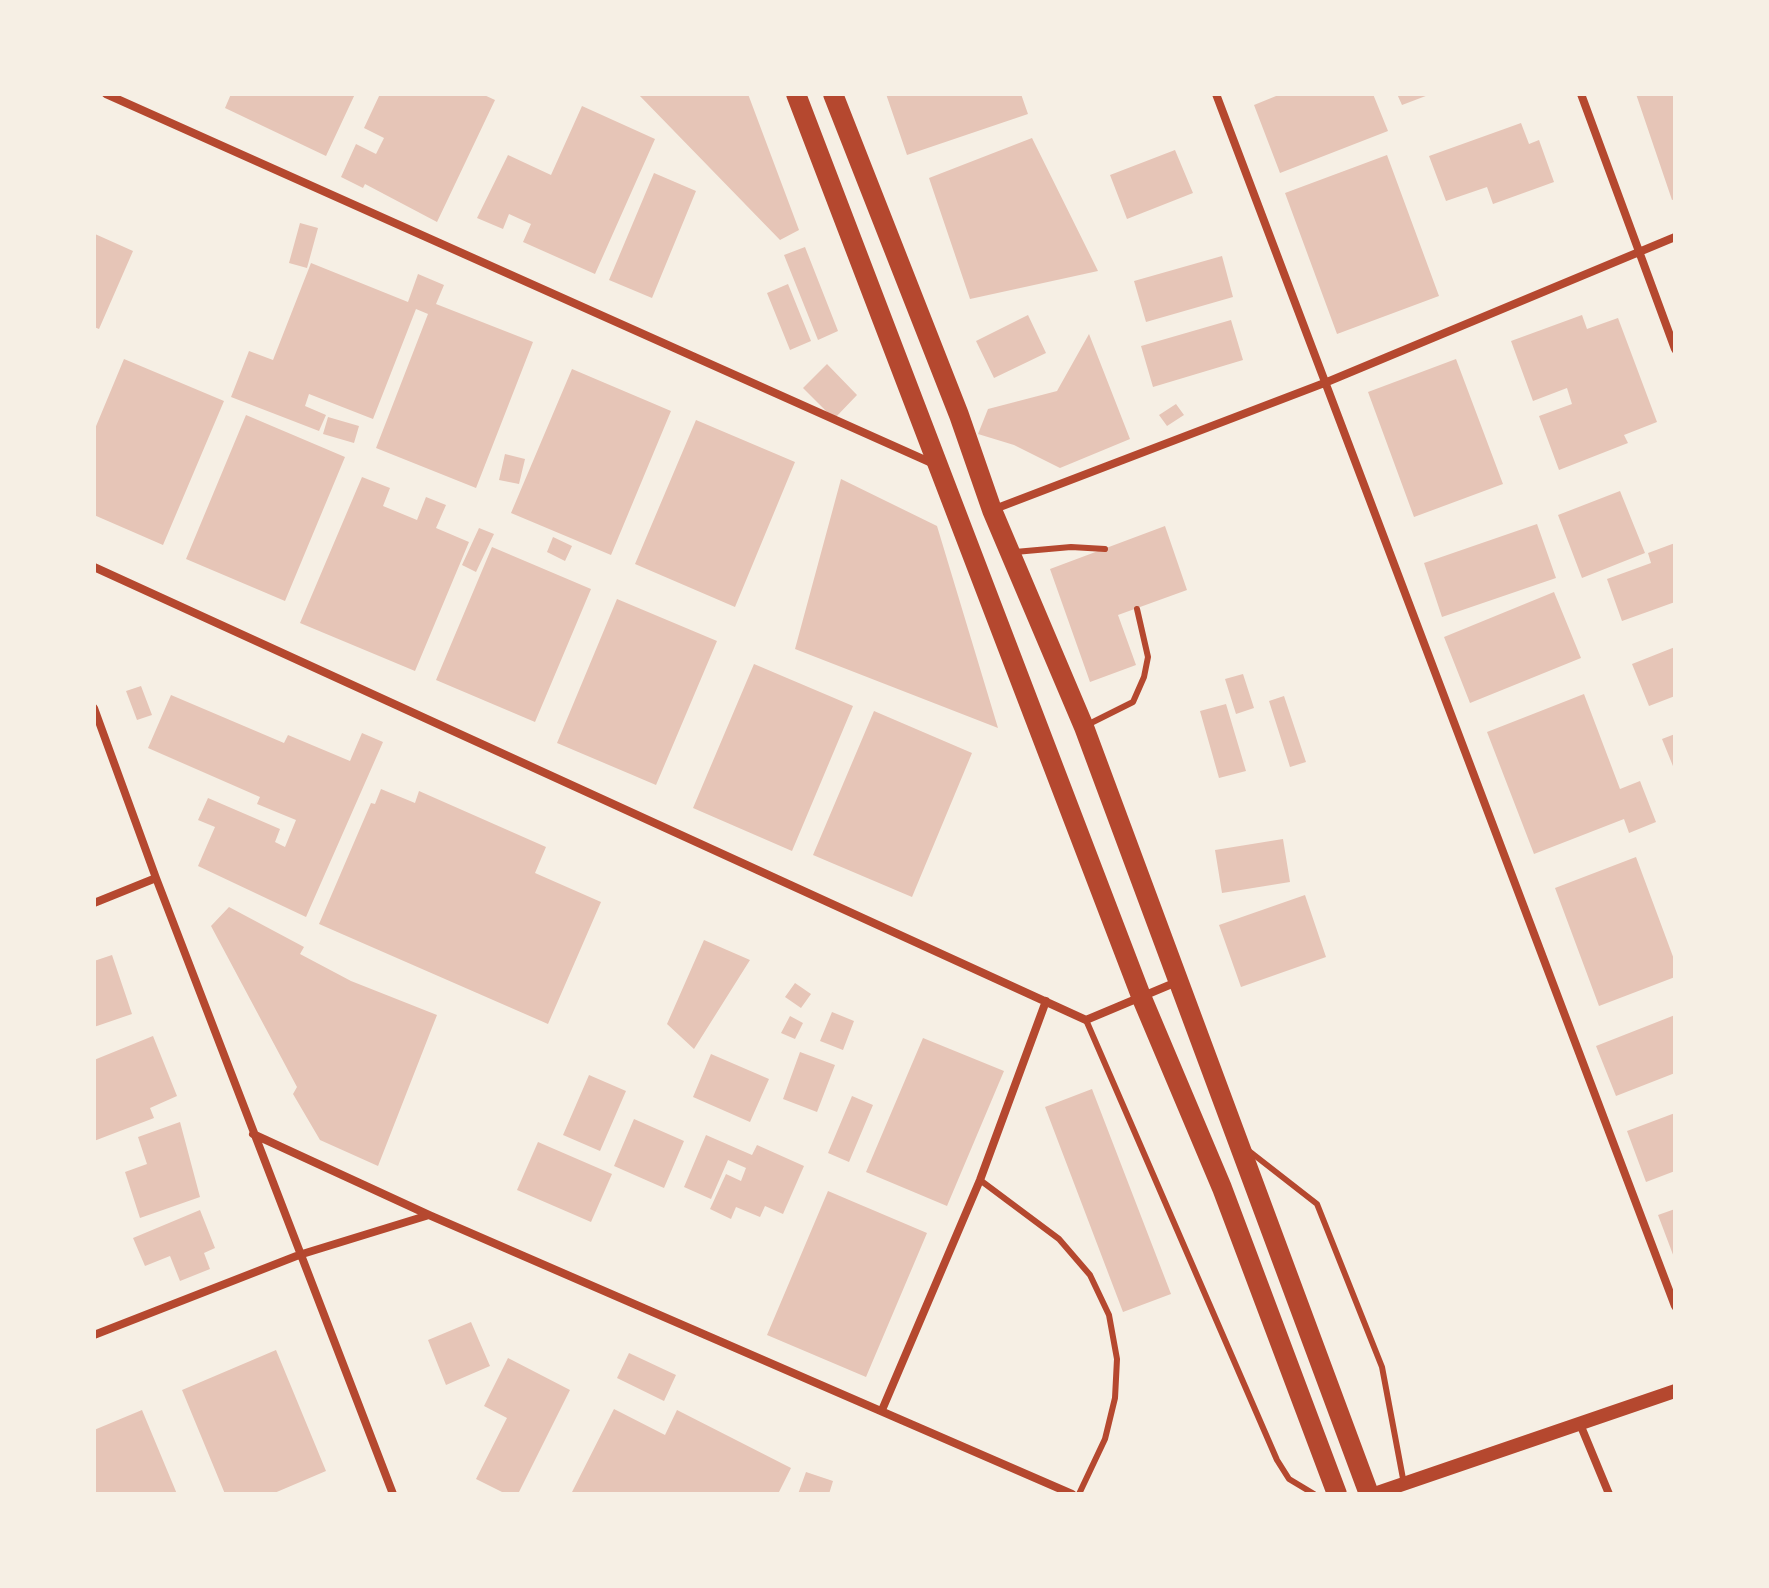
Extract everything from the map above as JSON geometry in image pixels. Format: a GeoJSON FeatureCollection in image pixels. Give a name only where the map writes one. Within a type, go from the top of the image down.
{"type":"FeatureCollection","features":[{"type":"Feature","properties":{"kind":"main road"},"geometry":{"type":"LineString","coordinates":[[796,94],[1141,996],[1222,1188],[1337,1494]]}},
{"type":"Feature","properties":{"kind":"main road"},"geometry":{"type":"LineString","coordinates":[[833,94],[959,415],[992,510],[1084,727],[1372,1494]]}},
{"type":"Feature","properties":{"kind":"street"},"geometry":{"type":"LineString","coordinates":[[106,94],[939,467]]}},
{"type":"Feature","properties":{"kind":"street"},"geometry":{"type":"LineString","coordinates":[[1216,94],[1675,1306]]}},
{"type":"Feature","properties":{"kind":"street"},"geometry":{"type":"LineString","coordinates":[[1581,94],[1675,349]]}},
{"type":"Feature","properties":{"kind":"street"},"geometry":{"type":"LineString","coordinates":[[992,510],[1327,382],[1675,237]]}},
{"type":"Feature","properties":{"kind":"street"},"geometry":{"type":"LineString","coordinates":[[94,567],[1086,1020],[1180,980]]}},
{"type":"Feature","properties":{"kind":"street"},"geometry":{"type":"LineString","coordinates":[[94,708],[299,1255],[393,1494]]}},
{"type":"Feature","properties":{"kind":"street"},"geometry":{"type":"LineString","coordinates":[[94,903],[156,878]]}},
{"type":"Feature","properties":{"kind":"street"},"geometry":{"type":"LineString","coordinates":[[882,1410],[980,1180],[1046,1001]]}},
{"type":"Feature","properties":{"kind":"street"},"geometry":{"type":"LineString","coordinates":[[253,1134],[429,1215],[1072,1494]]}},
{"type":"Feature","properties":{"kind":"street"},"geometry":{"type":"LineString","coordinates":[[94,1335],[299,1255],[429,1215]]}},
{"type":"Feature","properties":{"kind":"street"},"geometry":{"type":"LineString","coordinates":[[1372,1494],[1675,1391]]}},
{"type":"Feature","properties":{"kind":"street"},"geometry":{"type":"LineString","coordinates":[[1580,1424],[1609,1494]]}},
{"type":"Feature","properties":{"kind":"lane"},"geometry":{"type":"LineString","coordinates":[[1011,553],[1071,547],[1105,549]]}},
{"type":"Feature","properties":{"kind":"lane"},"geometry":{"type":"LineString","coordinates":[[1084,727],[1133,702],[1144,677],[1148,657],[1137,609]]}},
{"type":"Feature","properties":{"kind":"lane"},"geometry":{"type":"LineString","coordinates":[[1086,1020],[1277,1460],[1289,1479],[1314,1494]]}},
{"type":"Feature","properties":{"kind":"lane"},"geometry":{"type":"LineString","coordinates":[[1241,1145],[1317,1204],[1382,1367],[1404,1484]]}},
{"type":"Feature","properties":{"kind":"lane"},"geometry":{"type":"LineString","coordinates":[[980,1180],[1059,1239],[1090,1275],[1109,1315],[1117,1359],[1115,1398],[1105,1439],[1079,1494]]}},
{"type":"Feature","properties":{"kind":"building"},"geometry":{"type":"Polygon","coordinates":[[[231,94],[355,94],[326,156],[225,108],[231,94]]]}},
{"type":"Feature","properties":{"kind":"building"},"geometry":{"type":"Polygon","coordinates":[[[380,94],[482,94],[495,100],[437,222],[365,184],[363,188],[341,177],[356,144],[376,154],[384,138],[364,128],[380,94]]]}},
{"type":"Feature","properties":{"kind":"building"},"geometry":{"type":"Polygon","coordinates":[[[638,94],[748,94],[799,230],[780,240],[638,94]]]}},
{"type":"Feature","properties":{"kind":"building"},"geometry":{"type":"Polygon","coordinates":[[[886,94],[1021,94],[1028,114],[907,155],[886,94]]]}},
{"type":"Feature","properties":{"kind":"building"},"geometry":{"type":"Polygon","coordinates":[[[1281,94],[1373,94],[1388,131],[1280,173],[1254,105],[1281,94]]]}},
{"type":"Feature","properties":{"kind":"building"},"geometry":{"type":"Polygon","coordinates":[[[1397,94],[1431,94],[1402,105],[1397,94]]]}},
{"type":"Feature","properties":{"kind":"building"},"geometry":{"type":"Polygon","coordinates":[[[1636,94],[1675,94],[1675,199],[1672,200],[1636,94]]]}},
{"type":"Feature","properties":{"kind":"building"},"geometry":{"type":"Polygon","coordinates":[[[582,106],[655,139],[595,274],[523,242],[531,224],[509,214],[503,229],[477,218],[508,155],[551,175],[582,106]]]}},
{"type":"Feature","properties":{"kind":"building"},"geometry":{"type":"Polygon","coordinates":[[[1521,123],[1529,144],[1539,140],[1554,182],[1493,204],[1487,187],[1446,201],[1429,156],[1521,123]]]}},
{"type":"Feature","properties":{"kind":"building"},"geometry":{"type":"Polygon","coordinates":[[[1032,138],[1098,271],[970,299],[929,178],[1032,138]]]}},
{"type":"Feature","properties":{"kind":"building"},"geometry":{"type":"Polygon","coordinates":[[[1175,150],[1193,193],[1127,219],[1110,175],[1175,150]]]}},
{"type":"Feature","properties":{"kind":"building"},"geometry":{"type":"Polygon","coordinates":[[[1387,155],[1439,296],[1337,334],[1285,193],[1387,155]]]}},
{"type":"Feature","properties":{"kind":"building"},"geometry":{"type":"Polygon","coordinates":[[[654,173],[696,191],[652,298],[609,280],[654,173]]]}},
{"type":"Feature","properties":{"kind":"building"},"geometry":{"type":"Polygon","coordinates":[[[300,223],[318,228],[307,268],[289,263],[300,223]]]}},
{"type":"Feature","properties":{"kind":"building"},"geometry":{"type":"Polygon","coordinates":[[[95,234],[133,251],[99,329],[94,327],[95,234]]]}},
{"type":"Feature","properties":{"kind":"building"},"geometry":{"type":"Polygon","coordinates":[[[805,247],[838,331],[818,340],[784,255],[805,247]]]}},
{"type":"Feature","properties":{"kind":"building"},"geometry":{"type":"Polygon","coordinates":[[[1222,256],[1233,297],[1146,322],[1134,281],[1222,256]]]}},
{"type":"Feature","properties":{"kind":"building"},"geometry":{"type":"Polygon","coordinates":[[[311,263],[408,302],[418,274],[444,285],[436,304],[533,342],[476,488],[376,448],[428,314],[416,309],[373,419],[309,394],[305,406],[326,415],[319,431],[231,397],[249,351],[273,360],[311,263]]]}},
{"type":"Feature","properties":{"kind":"building"},"geometry":{"type":"Polygon","coordinates":[[[788,284],[811,341],[790,350],[767,293],[788,284]]]}},
{"type":"Feature","properties":{"kind":"building"},"geometry":{"type":"Polygon","coordinates":[[[1028,315],[1046,353],[994,378],[976,341],[1028,315]]]}},
{"type":"Feature","properties":{"kind":"building"},"geometry":{"type":"Polygon","coordinates":[[[1582,315],[1587,329],[1618,318],[1657,422],[1624,435],[1628,443],[1559,470],[1539,416],[1572,404],[1567,388],[1533,401],[1511,341],[1582,315]]]}},
{"type":"Feature","properties":{"kind":"building"},"geometry":{"type":"Polygon","coordinates":[[[1231,320],[1243,360],[1153,387],[1141,346],[1231,320]]]}},
{"type":"Feature","properties":{"kind":"building"},"geometry":{"type":"Polygon","coordinates":[[[1089,334],[1130,439],[1060,468],[1014,445],[978,434],[988,409],[1057,391],[1089,334]]]}},
{"type":"Feature","properties":{"kind":"building"},"geometry":{"type":"Polygon","coordinates":[[[124,359],[224,401],[163,545],[94,515],[94,431],[124,359]]]}},
{"type":"Feature","properties":{"kind":"building"},"geometry":{"type":"Polygon","coordinates":[[[1456,359],[1503,484],[1414,517],[1368,392],[1456,359]]]}},
{"type":"Feature","properties":{"kind":"building"},"geometry":{"type":"Polygon","coordinates":[[[827,364],[857,395],[834,419],[803,388],[827,364]]]}},
{"type":"Feature","properties":{"kind":"building"},"geometry":{"type":"Polygon","coordinates":[[[572,369],[671,411],[611,555],[511,513],[572,369]]]}},
{"type":"Feature","properties":{"kind":"building"},"geometry":{"type":"Polygon","coordinates":[[[1176,404],[1184,415],[1167,426],[1159,415],[1176,404]]]}},
{"type":"Feature","properties":{"kind":"building"},"geometry":{"type":"Polygon","coordinates":[[[246,415],[345,457],[285,601],[186,559],[246,415]]]}},
{"type":"Feature","properties":{"kind":"building"},"geometry":{"type":"Polygon","coordinates":[[[328,417],[359,426],[354,443],[323,434],[328,417]]]}},
{"type":"Feature","properties":{"kind":"building"},"geometry":{"type":"Polygon","coordinates":[[[696,420],[795,462],[735,607],[635,564],[696,420]]]}},
{"type":"Feature","properties":{"kind":"building"},"geometry":{"type":"Polygon","coordinates":[[[505,454],[525,459],[519,484],[499,480],[505,454]]]}},
{"type":"Feature","properties":{"kind":"building"},"geometry":{"type":"Polygon","coordinates":[[[362,477],[390,488],[383,506],[417,520],[426,497],[446,505],[436,528],[469,542],[415,671],[300,623],[362,477]]]}},
{"type":"Feature","properties":{"kind":"building"},"geometry":{"type":"Polygon","coordinates":[[[841,479],[937,526],[998,728],[795,649],[841,479]]]}},
{"type":"Feature","properties":{"kind":"building"},"geometry":{"type":"Polygon","coordinates":[[[1620,491],[1645,553],[1582,578],[1558,515],[1620,491]]]}},
{"type":"Feature","properties":{"kind":"building"},"geometry":{"type":"Polygon","coordinates":[[[1537,524],[1556,578],[1442,617],[1424,563],[1537,524]]]}},
{"type":"Feature","properties":{"kind":"building"},"geometry":{"type":"Polygon","coordinates":[[[1165,526],[1187,590],[1118,615],[1136,665],[1090,682],[1050,569],[1165,526]]]}},
{"type":"Feature","properties":{"kind":"building"},"geometry":{"type":"Polygon","coordinates":[[[479,528],[494,534],[476,572],[462,565],[479,528]]]}},
{"type":"Feature","properties":{"kind":"building"},"geometry":{"type":"Polygon","coordinates":[[[553,537],[572,546],[565,561],[547,552],[553,537]]]}},
{"type":"Feature","properties":{"kind":"building"},"geometry":{"type":"Polygon","coordinates":[[[1675,543],[1675,602],[1622,621],[1607,579],[1651,563],[1648,553],[1675,543]]]}},
{"type":"Feature","properties":{"kind":"building"},"geometry":{"type":"Polygon","coordinates":[[[492,547],[591,589],[535,722],[436,680],[492,547]]]}},
{"type":"Feature","properties":{"kind":"building"},"geometry":{"type":"Polygon","coordinates":[[[1554,592],[1581,658],[1470,703],[1444,637],[1554,592]]]}},
{"type":"Feature","properties":{"kind":"building"},"geometry":{"type":"Polygon","coordinates":[[[617,599],[717,641],[656,785],[557,743],[617,599]]]}},
{"type":"Feature","properties":{"kind":"building"},"geometry":{"type":"Polygon","coordinates":[[[1675,647],[1675,696],[1649,706],[1632,664],[1675,647]]]}},
{"type":"Feature","properties":{"kind":"building"},"geometry":{"type":"Polygon","coordinates":[[[754,664],[853,706],[792,851],[693,808],[754,664]]]}},
{"type":"Feature","properties":{"kind":"building"},"geometry":{"type":"Polygon","coordinates":[[[1243,674],[1254,708],[1236,714],[1225,679],[1243,674]]]}},
{"type":"Feature","properties":{"kind":"building"},"geometry":{"type":"Polygon","coordinates":[[[141,686],[152,715],[137,720],[126,691],[141,686]]]}},
{"type":"Feature","properties":{"kind":"building"},"geometry":{"type":"Polygon","coordinates":[[[1584,694],[1620,789],[1640,781],[1656,822],[1629,833],[1624,819],[1534,854],[1487,732],[1584,694]]]}},
{"type":"Feature","properties":{"kind":"building"},"geometry":{"type":"Polygon","coordinates":[[[171,695],[284,743],[288,735],[350,761],[362,733],[383,742],[306,917],[198,866],[215,827],[198,820],[208,798],[280,829],[275,842],[285,847],[296,820],[257,804],[260,797],[148,748],[171,695]]]}},
{"type":"Feature","properties":{"kind":"building"},"geometry":{"type":"Polygon","coordinates":[[[1284,696],[1306,762],[1290,767],[1269,701],[1284,696]]]}},
{"type":"Feature","properties":{"kind":"building"},"geometry":{"type":"Polygon","coordinates":[[[1226,704],[1246,771],[1219,778],[1200,711],[1226,704]]]}},
{"type":"Feature","properties":{"kind":"building"},"geometry":{"type":"Polygon","coordinates":[[[874,711],[972,753],[912,897],[813,855],[874,711]]]}},
{"type":"Feature","properties":{"kind":"building"},"geometry":{"type":"Polygon","coordinates":[[[1675,734],[1675,771],[1662,739],[1675,734]]]}},
{"type":"Feature","properties":{"kind":"building"},"geometry":{"type":"Polygon","coordinates":[[[381,789],[415,803],[419,791],[546,847],[535,873],[601,902],[548,1024],[319,924],[371,803],[375,804],[381,789]]]}},
{"type":"Feature","properties":{"kind":"building"},"geometry":{"type":"Polygon","coordinates":[[[1283,839],[1290,882],[1222,893],[1215,850],[1283,839]]]}},
{"type":"Feature","properties":{"kind":"building"},"geometry":{"type":"Polygon","coordinates":[[[1636,857],[1675,962],[1675,977],[1599,1006],[1555,888],[1636,857]]]}},
{"type":"Feature","properties":{"kind":"building"},"geometry":{"type":"Polygon","coordinates":[[[1305,895],[1326,957],[1241,987],[1219,925],[1305,895]]]}},
{"type":"Feature","properties":{"kind":"building"},"geometry":{"type":"Polygon","coordinates":[[[229,907],[304,947],[300,954],[351,981],[437,1015],[378,1166],[320,1140],[293,1094],[297,1087],[211,926],[229,907]]]}},
{"type":"Feature","properties":{"kind":"building"},"geometry":{"type":"Polygon","coordinates":[[[704,940],[750,960],[694,1049],[667,1024],[704,940]]]}},
{"type":"Feature","properties":{"kind":"building"},"geometry":{"type":"Polygon","coordinates":[[[112,955],[132,1014],[94,1027],[94,961],[112,955]]]}},
{"type":"Feature","properties":{"kind":"building"},"geometry":{"type":"Polygon","coordinates":[[[795,983],[811,994],[801,1008],[785,997],[795,983]]]}},
{"type":"Feature","properties":{"kind":"building"},"geometry":{"type":"Polygon","coordinates":[[[832,1012],[854,1021],[843,1050],[820,1041],[832,1012]]]}},
{"type":"Feature","properties":{"kind":"building"},"geometry":{"type":"Polygon","coordinates":[[[1675,1015],[1675,1073],[1616,1096],[1596,1046],[1675,1015]]]}},
{"type":"Feature","properties":{"kind":"building"},"geometry":{"type":"Polygon","coordinates":[[[790,1016],[803,1023],[795,1039],[781,1033],[790,1016]]]}},
{"type":"Feature","properties":{"kind":"building"},"geometry":{"type":"Polygon","coordinates":[[[153,1036],[177,1096],[150,1108],[154,1118],[94,1141],[94,1060],[153,1036]]]}},
{"type":"Feature","properties":{"kind":"building"},"geometry":{"type":"Polygon","coordinates":[[[923,1038],[1004,1071],[947,1206],[866,1172],[923,1038]]]}},
{"type":"Feature","properties":{"kind":"building"},"geometry":{"type":"Polygon","coordinates":[[[800,1052],[835,1065],[817,1112],[783,1099],[800,1052]]]}},
{"type":"Feature","properties":{"kind":"building"},"geometry":{"type":"Polygon","coordinates":[[[711,1054],[769,1079],[750,1122],[693,1097],[711,1054]]]}},
{"type":"Feature","properties":{"kind":"building"},"geometry":{"type":"Polygon","coordinates":[[[589,1075],[626,1091],[600,1151],[563,1135],[589,1075]]]}},
{"type":"Feature","properties":{"kind":"building"},"geometry":{"type":"Polygon","coordinates":[[[1092,1089],[1171,1294],[1123,1312],[1045,1107],[1092,1089]]]}},
{"type":"Feature","properties":{"kind":"building"},"geometry":{"type":"Polygon","coordinates":[[[852,1096],[873,1105],[849,1162],[828,1153],[852,1096]]]}},
{"type":"Feature","properties":{"kind":"building"},"geometry":{"type":"Polygon","coordinates":[[[1675,1113],[1675,1171],[1646,1182],[1627,1131],[1675,1113]]]}},
{"type":"Feature","properties":{"kind":"building"},"geometry":{"type":"Polygon","coordinates":[[[634,1119],[684,1141],[664,1188],[614,1166],[634,1119]]]}},
{"type":"Feature","properties":{"kind":"building"},"geometry":{"type":"Polygon","coordinates":[[[180,1122],[200,1197],[140,1218],[125,1172],[147,1164],[138,1137],[180,1122]]]}},
{"type":"Feature","properties":{"kind":"building"},"geometry":{"type":"Polygon","coordinates":[[[706,1135],[752,1155],[757,1145],[804,1166],[783,1214],[765,1206],[760,1217],[736,1207],[731,1219],[710,1209],[726,1174],[741,1181],[746,1168],[728,1160],[711,1199],[684,1187],[706,1135]]]}},
{"type":"Feature","properties":{"kind":"building"},"geometry":{"type":"Polygon","coordinates":[[[538,1142],[612,1174],[591,1222],[517,1190],[538,1142]]]}},
{"type":"Feature","properties":{"kind":"building"},"geometry":{"type":"Polygon","coordinates":[[[828,1191],[927,1233],[866,1377],[767,1335],[828,1191]]]}},
{"type":"Feature","properties":{"kind":"building"},"geometry":{"type":"Polygon","coordinates":[[[1675,1209],[1675,1260],[1658,1215],[1675,1209]]]}},
{"type":"Feature","properties":{"kind":"building"},"geometry":{"type":"Polygon","coordinates":[[[200,1210],[215,1248],[204,1253],[210,1269],[180,1281],[170,1256],[145,1266],[133,1238],[200,1210]]]}},
{"type":"Feature","properties":{"kind":"building"},"geometry":{"type":"Polygon","coordinates":[[[471,1322],[490,1366],[446,1385],[428,1340],[471,1322]]]}},
{"type":"Feature","properties":{"kind":"building"},"geometry":{"type":"Polygon","coordinates":[[[276,1350],[326,1471],[272,1494],[225,1494],[182,1390],[276,1350]]]}},
{"type":"Feature","properties":{"kind":"building"},"geometry":{"type":"Polygon","coordinates":[[[629,1353],[676,1375],[664,1401],[617,1378],[629,1353]]]}},
{"type":"Feature","properties":{"kind":"building"},"geometry":{"type":"Polygon","coordinates":[[[508,1358],[570,1390],[518,1494],[506,1494],[476,1479],[507,1418],[484,1406],[508,1358]]]}},
{"type":"Feature","properties":{"kind":"building"},"geometry":{"type":"Polygon","coordinates":[[[614,1409],[665,1435],[677,1410],[791,1468],[778,1494],[571,1494],[614,1409]]]}},
{"type":"Feature","properties":{"kind":"building"},"geometry":{"type":"Polygon","coordinates":[[[142,1410],[177,1494],[94,1494],[94,1430],[142,1410]]]}},
{"type":"Feature","properties":{"kind":"building"},"geometry":{"type":"Polygon","coordinates":[[[806,1472],[833,1481],[829,1494],[798,1494],[806,1472]]]}}]}
